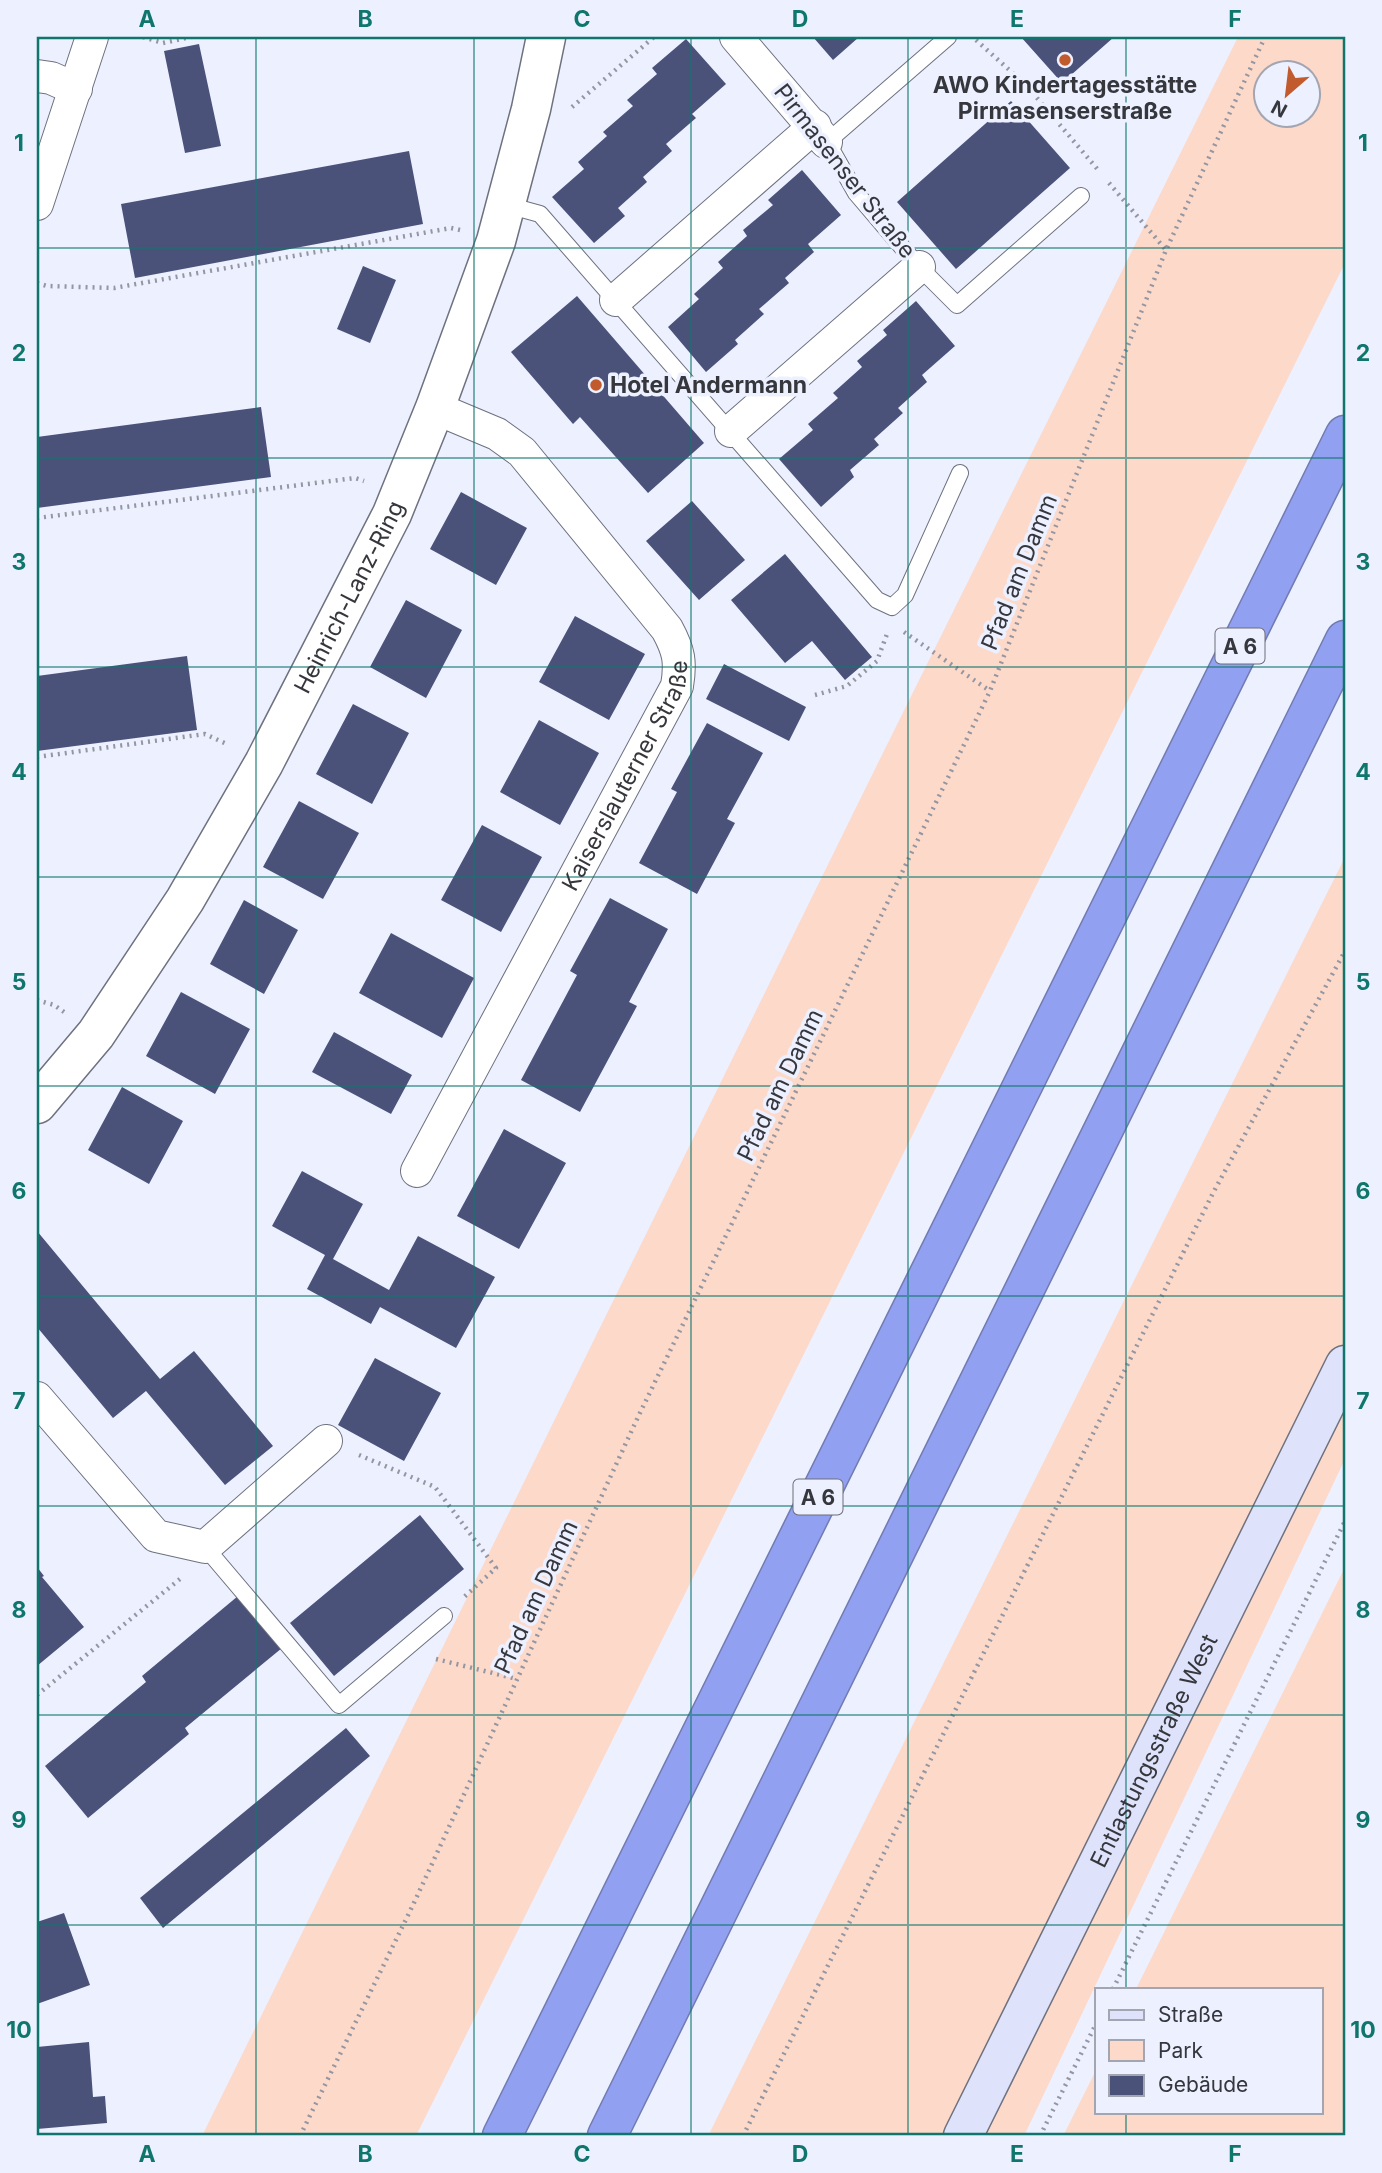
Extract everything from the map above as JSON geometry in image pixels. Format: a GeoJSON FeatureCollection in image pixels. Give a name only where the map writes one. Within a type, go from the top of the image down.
{"type":"FeatureCollection","features":[{"type":"Feature","properties":{"kind":"highway","name":"A 6"},"geometry":{"type":"LineString","coordinates":[[502,2136],[1345,435]]}},
{"type":"Feature","properties":{"kind":"highway"},"geometry":{"type":"LineString","coordinates":[[607,2136],[1345,640]]}},
{"type":"Feature","properties":{"kind":"main road","name":"Entlastungsstraße West"},"geometry":{"type":"LineString","coordinates":[[963,2136],[1345,1365]]}},
{"type":"Feature","properties":{"kind":"street"},"geometry":{"type":"LineString","coordinates":[[37,204],[92,37]]}},
{"type":"Feature","properties":{"kind":"street","name":"Heinrich-Lanz-Ring"},"geometry":{"type":"LineString","coordinates":[[37,1104],[104,1023],[185,900],[264,763],[401,496],[496,241],[531,109],[545,37]]}},
{"type":"Feature","properties":{"kind":"street","name":"Pirmasenser Straße"},"geometry":{"type":"LineString","coordinates":[[736,37],[821,134]]}},
{"type":"Feature","properties":{"kind":"street"},"geometry":{"type":"LineString","coordinates":[[37,76],[51,78],[76,89]]}},
{"type":"Feature","properties":{"kind":"street"},"geometry":{"type":"LineString","coordinates":[[616,300],[821,134]]}},
{"type":"Feature","properties":{"kind":"street"},"geometry":{"type":"LineString","coordinates":[[731,431],[919,267]]}},
{"type":"Feature","properties":{"kind":"street","name":"Kaiserslauterner Straße"},"geometry":{"type":"LineString","coordinates":[[417,1171],[677,686],[680,668],[677,649],[667,629],[522,452],[497,434],[435,408]]}},
{"type":"Feature","properties":{"kind":"street"},"geometry":{"type":"LineString","coordinates":[[37,1398],[156,1536],[208,1550],[326,1441]]}},
{"type":"Feature","properties":{"kind":"lane"},"geometry":{"type":"LineString","coordinates":[[821,134],[948,37]]}},
{"type":"Feature","properties":{"kind":"lane","name":"Pirmasenser Straße"},"geometry":{"type":"LineString","coordinates":[[821,134],[856,194],[919,267],[957,305],[1081,196]]}},
{"type":"Feature","properties":{"kind":"lane"},"geometry":{"type":"LineString","coordinates":[[507,205],[540,214],[892,615],[905,595],[960,473]]}},
{"type":"Feature","properties":{"kind":"lane"},"geometry":{"type":"LineString","coordinates":[[208,1550],[339,1704],[444,1616]]}},
{"type":"Feature","properties":{"kind":"path"},"geometry":{"type":"LineString","coordinates":[[143,37],[163,43],[191,37]]}},
{"type":"Feature","properties":{"kind":"path"},"geometry":{"type":"LineString","coordinates":[[531,109],[568,111],[654,37]]}},
{"type":"Feature","properties":{"kind":"path"},"geometry":{"type":"LineString","coordinates":[[973,37],[1026,85],[1166,250]]}},
{"type":"Feature","properties":{"kind":"path","name":"Pfad am Damm"},"geometry":{"type":"LineString","coordinates":[[300,2136],[413,1905],[638,1417],[990,691],[1166,250],[1265,37]]}},
{"type":"Feature","properties":{"kind":"path"},"geometry":{"type":"LineString","coordinates":[[37,283],[47,286],[114,288],[451,228],[496,241]]}},
{"type":"Feature","properties":{"kind":"path"},"geometry":{"type":"LineString","coordinates":[[37,518],[355,478],[401,496]]}},
{"type":"Feature","properties":{"kind":"path"},"geometry":{"type":"LineString","coordinates":[[815,695],[847,686],[877,662],[892,615],[990,691]]}},
{"type":"Feature","properties":{"kind":"path"},"geometry":{"type":"LineString","coordinates":[[37,757],[205,734],[264,763]]}},
{"type":"Feature","properties":{"kind":"path"},"geometry":{"type":"LineString","coordinates":[[743,2136],[1213,1193],[1345,951]]}},
{"type":"Feature","properties":{"kind":"path"},"geometry":{"type":"LineString","coordinates":[[326,1441],[435,1487],[496,1568],[444,1616],[429,1657],[517,1679]]}},
{"type":"Feature","properties":{"kind":"path"},"geometry":{"type":"LineString","coordinates":[[1113,1988],[1345,1521]]}},
{"type":"Feature","properties":{"kind":"path"},"geometry":{"type":"LineString","coordinates":[[37,1695],[208,1550]]}},
{"type":"Feature","properties":{"kind":"path"},"geometry":{"type":"LineString","coordinates":[[1040,2136],[1095,2026]]}},
{"type":"Feature","properties":{"kind":"green space"},"geometry":{"type":"Polygon","coordinates":[[[1238,37],[1345,37],[1345,263],[416,2136],[202,2136],[1238,37]]]}},
{"type":"Feature","properties":{"kind":"green space"},"geometry":{"type":"Polygon","coordinates":[[[1345,857],[1345,1459],[1024,2136],[708,2136],[1345,857]]]}},
{"type":"Feature","properties":{"kind":"green space"},"geometry":{"type":"Polygon","coordinates":[[[1345,1567],[1345,2136],[1063,2136],[1095,2072],[1095,2114],[1322,2114],[1322,1988],[1136,1988],[1345,1567]]]}},
{"type":"Feature","properties":{"kind":"building"},"geometry":{"type":"Polygon","coordinates":[[[813,37],[859,37],[833,60],[813,37]]]}},
{"type":"Feature","properties":{"kind":"building","name":"AWO Kindertagesstätte Pirmasenserstraße"},"geometry":{"type":"Polygon","coordinates":[[[1021,37],[1114,37],[1062,83],[1021,37]]]}},
{"type":"Feature","properties":{"kind":"building"},"geometry":{"type":"Polygon","coordinates":[[[686,39],[726,84],[692,114],[696,118],[666,144],[672,151],[643,177],[647,182],[618,208],[625,216],[594,243],[552,197],[584,169],[578,162],[607,136],[603,132],[633,106],[627,100],[657,74],[652,68],[686,39]]]}},
{"type":"Feature","properties":{"kind":"building"},"geometry":{"type":"Polygon","coordinates":[[[199,44],[221,146],[185,153],[164,51],[199,44]]]}},
{"type":"Feature","properties":{"kind":"building"},"geometry":{"type":"Polygon","coordinates":[[[1011,101],[1070,168],[956,269],[897,202],[1011,101]]]}},
{"type":"Feature","properties":{"kind":"building"},"geometry":{"type":"Polygon","coordinates":[[[409,151],[423,224],[135,278],[121,204],[409,151]]]}},
{"type":"Feature","properties":{"kind":"building"},"geometry":{"type":"Polygon","coordinates":[[[802,170],[841,215],[808,244],[814,252],[785,278],[789,283],[759,309],[764,314],[735,340],[738,344],[706,372],[668,327],[699,299],[694,294],[723,268],[718,262],[747,236],[743,230],[773,205],[768,200],[802,170]]]}},
{"type":"Feature","properties":{"kind":"building"},"geometry":{"type":"Polygon","coordinates":[[[363,266],[396,280],[370,343],[337,329],[363,266]]]}},
{"type":"Feature","properties":{"kind":"building","name":"Hotel Andermann"},"geometry":{"type":"Polygon","coordinates":[[[577,296],[704,443],[648,493],[580,417],[573,424],[511,352],[577,296]]]}},
{"type":"Feature","properties":{"kind":"building"},"geometry":{"type":"Polygon","coordinates":[[[916,301],[955,346],[922,375],[927,382],[898,408],[903,413],[874,439],[879,445],[850,470],[854,477],[821,507],[779,459],[813,430],[808,424],[838,398],[833,393],[862,367],[857,361],[887,335],[883,330],[916,301]]]}},
{"type":"Feature","properties":{"kind":"building"},"geometry":{"type":"Polygon","coordinates":[[[261,407],[271,477],[37,508],[37,437],[261,407]]]}},
{"type":"Feature","properties":{"kind":"building"},"geometry":{"type":"Polygon","coordinates":[[[461,492],[527,528],[496,585],[430,549],[461,492]]]}},
{"type":"Feature","properties":{"kind":"building"},"geometry":{"type":"Polygon","coordinates":[[[692,501],[745,560],[699,600],[646,541],[692,501]]]}},
{"type":"Feature","properties":{"kind":"building"},"geometry":{"type":"Polygon","coordinates":[[[785,554],[872,657],[845,680],[812,641],[785,663],[731,600],[785,554]]]}},
{"type":"Feature","properties":{"kind":"building"},"geometry":{"type":"Polygon","coordinates":[[[406,600],[462,630],[426,698],[370,667],[406,600]]]}},
{"type":"Feature","properties":{"kind":"building"},"geometry":{"type":"Polygon","coordinates":[[[575,616],[645,654],[609,720],[539,682],[575,616]]]}},
{"type":"Feature","properties":{"kind":"building"},"geometry":{"type":"Polygon","coordinates":[[[187,656],[197,730],[37,751],[37,676],[187,656]]]}},
{"type":"Feature","properties":{"kind":"building"},"geometry":{"type":"Polygon","coordinates":[[[724,664],[806,707],[789,741],[706,699],[724,664]]]}},
{"type":"Feature","properties":{"kind":"building"},"geometry":{"type":"Polygon","coordinates":[[[353,704],[409,733],[372,804],[316,774],[353,704]]]}},
{"type":"Feature","properties":{"kind":"building"},"geometry":{"type":"Polygon","coordinates":[[[539,720],[599,753],[560,825],[500,792],[539,720]]]}},
{"type":"Feature","properties":{"kind":"building"},"geometry":{"type":"Polygon","coordinates":[[[707,723],[763,753],[727,819],[735,823],[697,894],[639,863],[677,792],[671,789],[707,723]]]}},
{"type":"Feature","properties":{"kind":"building"},"geometry":{"type":"Polygon","coordinates":[[[299,801],[359,833],[323,899],[263,867],[299,801]]]}},
{"type":"Feature","properties":{"kind":"building"},"geometry":{"type":"Polygon","coordinates":[[[482,825],[542,857],[501,932],[441,900],[482,825]]]}},
{"type":"Feature","properties":{"kind":"building"},"geometry":{"type":"Polygon","coordinates":[[[610,898],[668,929],[629,1002],[637,1006],[580,1112],[521,1080],[577,975],[570,971],[610,898]]]}},
{"type":"Feature","properties":{"kind":"building"},"geometry":{"type":"Polygon","coordinates":[[[244,900],[298,930],[264,994],[210,964],[244,900]]]}},
{"type":"Feature","properties":{"kind":"building"},"geometry":{"type":"Polygon","coordinates":[[[391,933],[474,978],[442,1038],[359,993],[391,933]]]}},
{"type":"Feature","properties":{"kind":"building"},"geometry":{"type":"Polygon","coordinates":[[[181,992],[250,1029],[215,1094],[146,1056],[181,992]]]}},
{"type":"Feature","properties":{"kind":"building"},"geometry":{"type":"Polygon","coordinates":[[[334,1032],[412,1075],[391,1114],[312,1072],[334,1032]]]}},
{"type":"Feature","properties":{"kind":"building"},"geometry":{"type":"Polygon","coordinates":[[[122,1087],[183,1121],[149,1184],[88,1150],[122,1087]]]}},
{"type":"Feature","properties":{"kind":"building"},"geometry":{"type":"Polygon","coordinates":[[[504,1129],[566,1163],[519,1249],[457,1216],[504,1129]]]}},
{"type":"Feature","properties":{"kind":"building"},"geometry":{"type":"Polygon","coordinates":[[[302,1171],[363,1204],[333,1259],[389,1290],[418,1236],[495,1277],[456,1348],[380,1307],[371,1324],[307,1289],[325,1255],[272,1226],[302,1171]]]}},
{"type":"Feature","properties":{"kind":"building"},"geometry":{"type":"Polygon","coordinates":[[[37,1231],[160,1379],[194,1351],[273,1446],[225,1485],[146,1391],[113,1418],[37,1327],[37,1231]]]}},
{"type":"Feature","properties":{"kind":"building"},"geometry":{"type":"Polygon","coordinates":[[[375,1358],[441,1393],[404,1461],[338,1425],[375,1358]]]}},
{"type":"Feature","properties":{"kind":"building"},"geometry":{"type":"Polygon","coordinates":[[[420,1515],[464,1569],[334,1676],[290,1623],[420,1515]]]}},
{"type":"Feature","properties":{"kind":"building"},"geometry":{"type":"Polygon","coordinates":[[[37,1567],[44,1576],[42,1577],[84,1627],[37,1666],[37,1567]]]}},
{"type":"Feature","properties":{"kind":"building"},"geometry":{"type":"Polygon","coordinates":[[[238,1596],[282,1648],[185,1728],[189,1734],[88,1818],[45,1766],[146,1682],[142,1676],[238,1596]]]}},
{"type":"Feature","properties":{"kind":"building"},"geometry":{"type":"Polygon","coordinates":[[[346,1728],[370,1756],[163,1928],[140,1898],[346,1728]]]}},
{"type":"Feature","properties":{"kind":"building"},"geometry":{"type":"Polygon","coordinates":[[[64,1913],[90,1985],[37,2004],[37,1922],[64,1913]]]}},
{"type":"Feature","properties":{"kind":"building"},"geometry":{"type":"Polygon","coordinates":[[[89,2042],[93,2097],[105,2096],[107,2123],[37,2129],[37,2047],[89,2042]]]}},
{"type":"Feature","properties":{"kind":"place","name":"AWO Kindertagesstätte Pirmasenserstraße"},"geometry":{"type":"Point","coordinates":[1065,60]}},
{"type":"Feature","properties":{"kind":"place","name":"Hotel Andermann"},"geometry":{"type":"Point","coordinates":[596,385]}}]}
